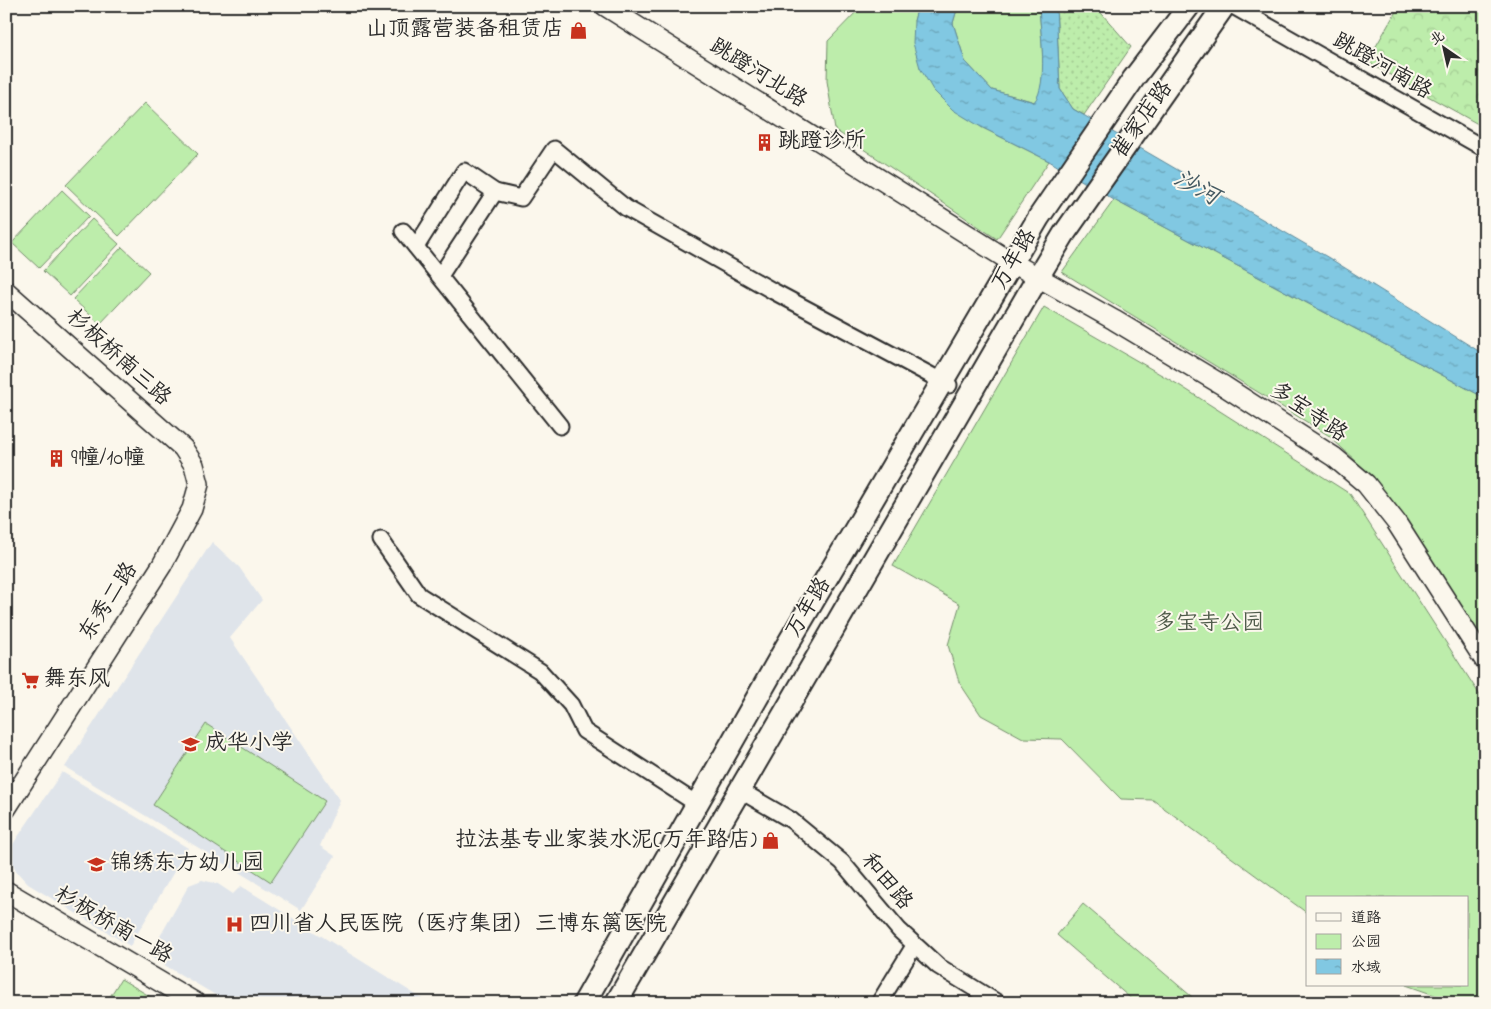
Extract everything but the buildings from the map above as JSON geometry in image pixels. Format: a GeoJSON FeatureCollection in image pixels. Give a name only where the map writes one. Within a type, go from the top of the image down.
{"type":"FeatureCollection","features":[{"type":"Feature","properties":{"kind":"main road","name":"崔家店路"},"geometry":{"type":"LineString","coordinates":[[1039,217],[1134,78],[1189,6]]}},
{"type":"Feature","properties":{"kind":"main road","name":"崔家店路"},"geometry":{"type":"LineString","coordinates":[[1064,234],[1224,6]]}},
{"type":"Feature","properties":{"kind":"main road","name":"万年路"},"geometry":{"type":"LineString","coordinates":[[584,1003],[786,647],[946,383],[1039,217]]}},
{"type":"Feature","properties":{"kind":"main road","name":"万年路"},"geometry":{"type":"LineString","coordinates":[[616,1003],[1064,234]]}},
{"type":"Feature","properties":{"kind":"street","name":"跳蹬河北路"},"geometry":{"type":"LineString","coordinates":[[605,6],[1038,277]]}},
{"type":"Feature","properties":{"kind":"street","name":"跳蹬河南路"},"geometry":{"type":"LineString","coordinates":[[1233,6],[1485,149]]}},
{"type":"Feature","properties":{"kind":"street"},"geometry":{"type":"LineString","coordinates":[[416,247],[464,171],[495,192],[521,198],[554,149],[626,208],[773,291],[946,383]]}},
{"type":"Feature","properties":{"kind":"street"},"geometry":{"type":"LineString","coordinates":[[440,276],[495,192]]}},
{"type":"Feature","properties":{"kind":"street"},"geometry":{"type":"LineString","coordinates":[[403,232],[560,426]]}},
{"type":"Feature","properties":{"kind":"street","name":"多宝寺路"},"geometry":{"type":"LineString","coordinates":[[1038,277],[1224,386],[1334,457],[1366,484],[1396,522],[1485,661]]}},
{"type":"Feature","properties":{"kind":"street","name":"杉板桥南三路"},"geometry":{"type":"LineString","coordinates":[[6,291],[183,448],[194,465]]}},
{"type":"Feature","properties":{"kind":"street","name":"东秀二路"},"geometry":{"type":"LineString","coordinates":[[6,809],[162,565],[192,509],[199,484],[194,465]]}},
{"type":"Feature","properties":{"kind":"street"},"geometry":{"type":"LineString","coordinates":[[381,540],[419,595],[540,671],[571,705],[584,731],[697,804]]}},
{"type":"Feature","properties":{"kind":"street","name":"和田路"},"geometry":{"type":"LineString","coordinates":[[740,790],[791,820],[842,862],[914,946],[938,966],[998,1003]]}},
{"type":"Feature","properties":{"kind":"street","name":"杉板桥南一路"},"geometry":{"type":"LineString","coordinates":[[6,891],[196,1003]]}},
{"type":"Feature","properties":{"kind":"street"},"geometry":{"type":"LineString","coordinates":[[879,1003],[914,946]]}},
{"type":"Feature","properties":{"kind":"shaded area","name":"成华小学"},"geometry":{"type":"Polygon","coordinates":[[[212,542],[239,567],[262,600],[230,638],[340,800],[320,846],[335,856],[301,910],[65,767],[212,542]]]}},
{"type":"Feature","properties":{"kind":"shaded area","name":"锦绣东方幼儿园"},"geometry":{"type":"Polygon","coordinates":[[[62,772],[188,848],[130,946],[28,884],[16,871],[10,857],[13,844],[62,772]]]}},
{"type":"Feature","properties":{"kind":"shaded area","name":"四川省人民医院（医疗集团）三博东篱医院"},"geometry":{"type":"Polygon","coordinates":[[[202,880],[218,884],[233,894],[241,886],[429,1003],[229,1003],[149,956],[189,885],[202,880]]]}},
{"type":"Feature","properties":{"kind":"green space"},"geometry":{"type":"Polygon","coordinates":[[[862,6],[918,6],[914,21],[981,127],[1049,161],[997,239],[835,130],[827,81],[828,41],[862,6]]]}},
{"type":"Feature","properties":{"kind":"green space"},"geometry":{"type":"Polygon","coordinates":[[[958,6],[1039,6],[1043,70],[1042,83],[1035,102],[992,90],[965,61],[953,23],[958,6]]]}},
{"type":"Feature","properties":{"kind":"green space"},"geometry":{"type":"Polygon","coordinates":[[[1056,6],[1095,6],[1131,47],[1084,115],[1073,109],[1060,89],[1056,6]]]}},
{"type":"Feature","properties":{"kind":"green space"},"geometry":{"type":"Polygon","coordinates":[[[1399,6],[1485,6],[1485,128],[1367,62],[1399,6]]]}},
{"type":"Feature","properties":{"kind":"green space"},"geometry":{"type":"Polygon","coordinates":[[[145,103],[198,154],[119,236],[66,185],[145,103]]]}},
{"type":"Feature","properties":{"kind":"green space"},"geometry":{"type":"Polygon","coordinates":[[[62,190],[89,216],[39,268],[12,243],[62,190]]]}},
{"type":"Feature","properties":{"kind":"green space"},"geometry":{"type":"Polygon","coordinates":[[[1114,200],[1485,398],[1485,646],[1374,478],[1328,435],[1062,272],[1114,200]]]}},
{"type":"Feature","properties":{"kind":"green space"},"geometry":{"type":"Polygon","coordinates":[[[92,219],[119,244],[70,296],[43,271],[92,219]]]}},
{"type":"Feature","properties":{"kind":"green space"},"geometry":{"type":"Polygon","coordinates":[[[122,247],[149,272],[100,324],[73,299],[122,247]]]}},
{"type":"Feature","properties":{"kind":"green space","name":"多宝寺公园"},"geometry":{"type":"Polygon","coordinates":[[[1044,307],[1179,385],[1350,494],[1485,703],[1485,1003],[1457,1003],[1409,986],[1468,986],[1468,896],[1306,896],[1306,912],[1153,800],[1121,799],[1062,739],[1023,738],[981,715],[959,682],[948,645],[960,604],[893,566],[1044,307]]]}},
{"type":"Feature","properties":{"kind":"green space"},"geometry":{"type":"Polygon","coordinates":[[[206,724],[325,801],[271,882],[153,805],[206,724]]]}},
{"type":"Feature","properties":{"kind":"green space"},"geometry":{"type":"Polygon","coordinates":[[[1083,904],[1198,1002],[1136,1003],[1057,935],[1083,904]]]}},
{"type":"Feature","properties":{"kind":"green space"},"geometry":{"type":"Polygon","coordinates":[[[121,979],[161,1003],[106,1003],[121,979]]]}},
{"type":"Feature","properties":{"kind":"water","name":"沙河"},"geometry":{"type":"Polygon","coordinates":[[[918,6],[958,6],[953,23],[965,61],[992,90],[1034,102],[1039,94],[1042,70],[1039,6],[1056,6],[1060,89],[1073,109],[1329,258],[1485,355],[1485,398],[1114,200],[1049,161],[981,127],[953,110],[933,90],[920,68],[913,43],[914,21],[918,6]]]}},
{"type":"Feature","properties":{"kind":"place","name":"山顶露营装备租赁店"},"geometry":{"type":"Point","coordinates":[578,30]}},
{"type":"Feature","properties":{"kind":"place","name":"跳蹬诊所"},"geometry":{"type":"Point","coordinates":[764,142]}},
{"type":"Feature","properties":{"kind":"place","name":"9幢/10幢"},"geometry":{"type":"Point","coordinates":[57,459]}},
{"type":"Feature","properties":{"kind":"place","name":"舞东风"},"geometry":{"type":"Point","coordinates":[30,680]}},
{"type":"Feature","properties":{"kind":"place","name":"成华小学"},"geometry":{"type":"Point","coordinates":[191,744]}},
{"type":"Feature","properties":{"kind":"place","name":"拉法基专业家装水泥(万年路店)"},"geometry":{"type":"Point","coordinates":[771,841]}},
{"type":"Feature","properties":{"kind":"place","name":"锦绣东方幼儿园"},"geometry":{"type":"Point","coordinates":[96,864]}},
{"type":"Feature","properties":{"kind":"place","name":"四川省人民医院（医疗集团）三博东篱医院"},"geometry":{"type":"Point","coordinates":[235,925]}}]}
